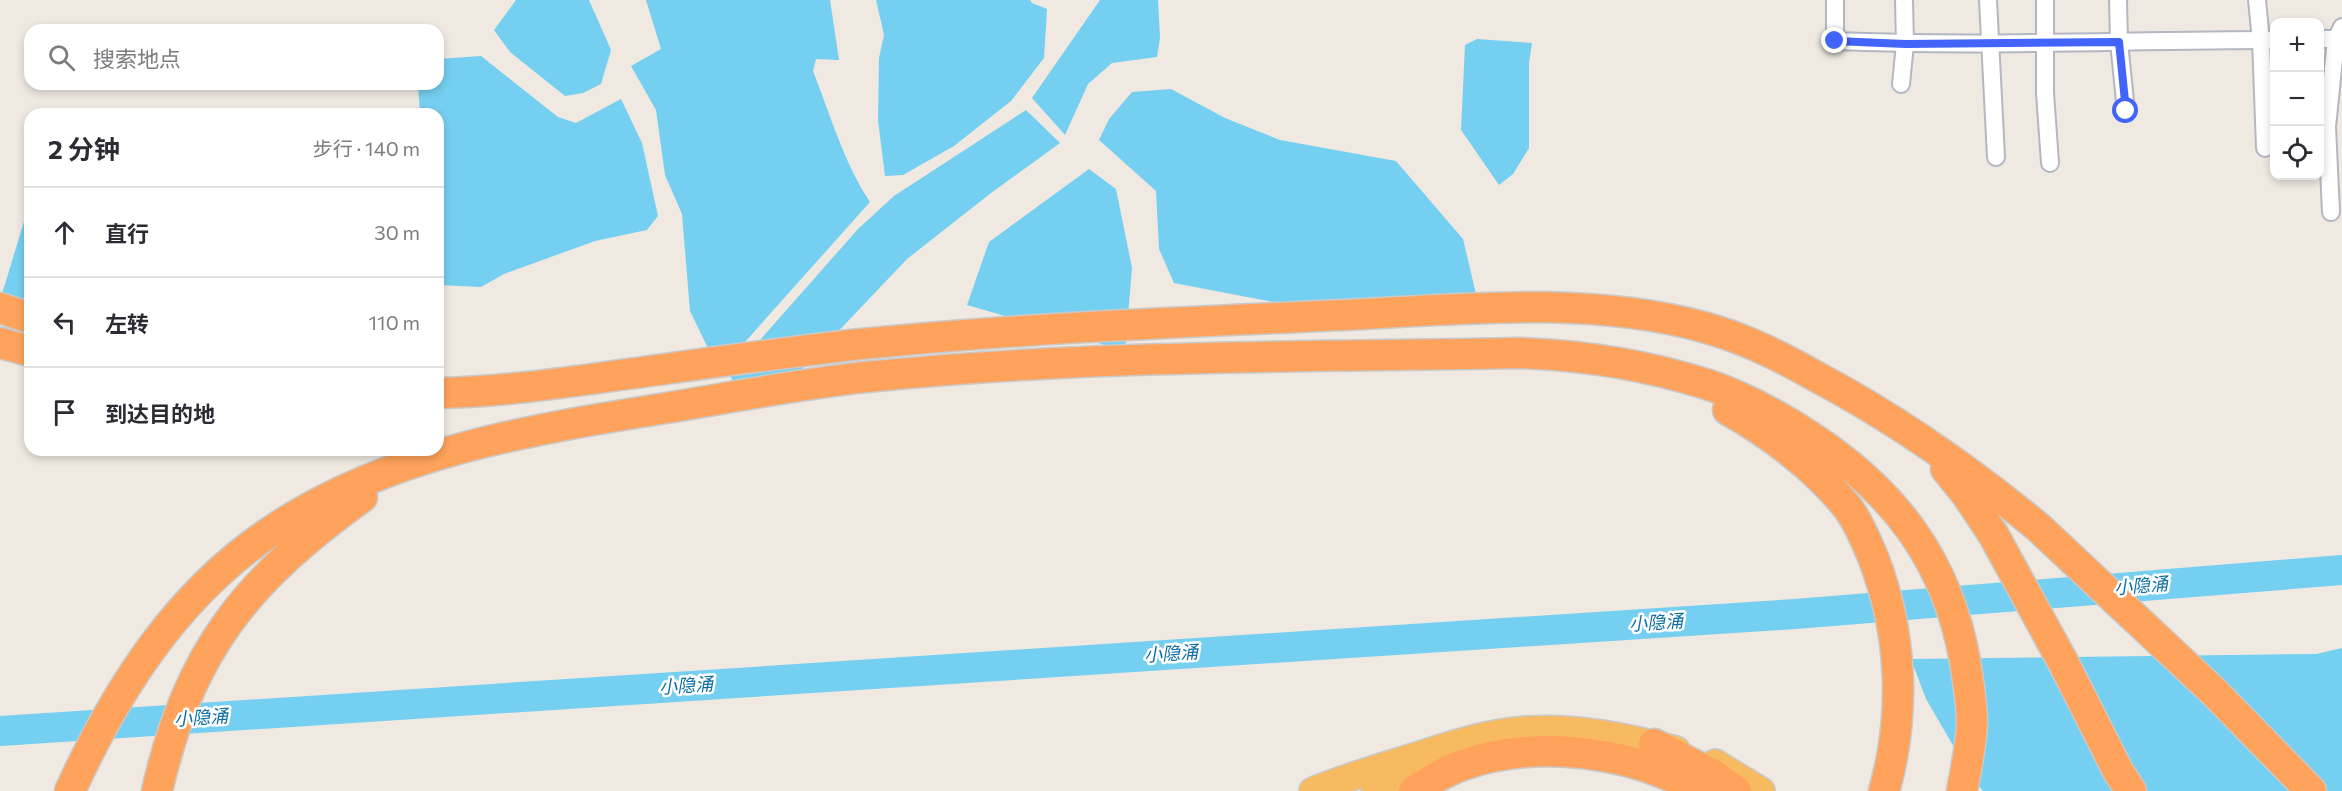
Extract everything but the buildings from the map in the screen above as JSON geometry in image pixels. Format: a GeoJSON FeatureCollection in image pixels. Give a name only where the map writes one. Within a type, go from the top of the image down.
{"type":"FeatureCollection","features":[{"type":"Feature","properties":{"kind":"highway"},"geometry":{"type":"LineString","coordinates":[[0,308],[24,316]]}},
{"type":"Feature","properties":{"kind":"highway"},"geometry":{"type":"LineString","coordinates":[[444,393],[518,388],[791,352],[939,338],[1096,327],[1365,314],[1563,308],[1652,316],[1702,326],[1753,343],[1845,391],[1891,419],[1977,479],[2038,527],[2213,692],[2311,791]]}},
{"type":"Feature","properties":{"kind":"highway"},"geometry":{"type":"LineString","coordinates":[[0,343],[24,349]]}},
{"type":"Feature","properties":{"kind":"highway"},"geometry":{"type":"LineString","coordinates":[[444,454],[488,442],[636,412],[790,387],[940,371],[1098,362],[1519,353],[1575,356],[1648,369],[1707,384],[1743,399],[1791,424],[1838,454],[1877,488],[1922,543],[1939,574],[1954,614],[1969,686],[1972,723],[1962,791]]}},
{"type":"Feature","properties":{"kind":"highway"},"geometry":{"type":"LineString","coordinates":[[1648,369],[1740,416],[1819,477],[1849,509],[1865,538],[1879,575],[1892,622],[1897,659],[1897,732],[1892,765],[1884,791]]}},
{"type":"Feature","properties":{"kind":"highway"},"geometry":{"type":"LineString","coordinates":[[1891,419],[1930,453],[1967,495],[2018,578],[2118,771],[2131,791]]}},
{"type":"Feature","properties":{"kind":"highway"},"geometry":{"type":"LineString","coordinates":[[70,791],[94,739],[140,662],[181,611],[217,575],[249,546],[299,514],[356,485],[438,456]]}},
{"type":"Feature","properties":{"kind":"highway"},"geometry":{"type":"LineString","coordinates":[[157,791],[166,751],[180,711],[213,642],[234,613],[294,549],[382,484],[424,460]]}},
{"type":"Feature","properties":{"kind":"highway"},"geometry":{"type":"LineString","coordinates":[[1313,791],[1443,747],[1495,734],[1527,730],[1602,733],[1654,744],[1716,764],[1761,791]]}},
{"type":"Feature","properties":{"kind":"highway"},"geometry":{"type":"LineString","coordinates":[[1654,744],[1712,774],[1736,791]]}},
{"type":"Feature","properties":{"kind":"highway"},"geometry":{"type":"LineString","coordinates":[[1375,791],[1412,764],[1443,747]]}},
{"type":"Feature","properties":{"kind":"highway"},"geometry":{"type":"LineString","coordinates":[[1414,791],[1438,776],[1463,765],[1496,756],[1563,752],[1600,756],[1632,764],[1665,774],[1699,791]]}},
{"type":"Feature","properties":{"kind":"street"},"geometry":{"type":"LineString","coordinates":[[1835,0],[1835,41],[1989,44],[2268,40]]}},
{"type":"Feature","properties":{"kind":"street"},"geometry":{"type":"LineString","coordinates":[[1901,84],[1905,44],[1904,0]]}},
{"type":"Feature","properties":{"kind":"street"},"geometry":{"type":"LineString","coordinates":[[1988,0],[1996,157]]}},
{"type":"Feature","properties":{"kind":"street"},"geometry":{"type":"LineString","coordinates":[[2045,0],[2045,93],[2050,163]]}},
{"type":"Feature","properties":{"kind":"street"},"geometry":{"type":"LineString","coordinates":[[2118,0],[2119,42],[2126,111]]}},
{"type":"Feature","properties":{"kind":"street"},"geometry":{"type":"LineString","coordinates":[[2257,0],[2268,40],[2265,148]]}},
{"type":"Feature","properties":{"kind":"street"},"geometry":{"type":"LineString","coordinates":[[2331,212],[2327,127],[2335,36]]}},
{"type":"Feature","properties":{"kind":"water"},"geometry":{"type":"Polygon","coordinates":[[[516,0],[589,0],[611,50],[601,84],[583,93],[565,96],[510,52],[494,30],[516,0]]]}},
{"type":"Feature","properties":{"kind":"water"},"geometry":{"type":"Polygon","coordinates":[[[646,0],[830,0],[839,60],[816,59],[813,71],[845,155],[870,202],[719,371],[690,311],[682,214],[665,175],[656,110],[631,66],[661,49],[646,0]]]}},
{"type":"Feature","properties":{"kind":"water"},"geometry":{"type":"Polygon","coordinates":[[[876,0],[1030,0],[1047,9],[1044,58],[1011,101],[954,146],[903,175],[885,176],[878,120],[879,58],[884,35],[876,0]]]}},
{"type":"Feature","properties":{"kind":"water"},"geometry":{"type":"Polygon","coordinates":[[[1100,0],[1158,0],[1160,38],[1157,57],[1112,63],[1088,84],[1065,135],[1032,98],[1100,0]]]}},
{"type":"Feature","properties":{"kind":"water"},"geometry":{"type":"Polygon","coordinates":[[[1477,39],[1532,43],[1529,63],[1529,148],[1513,174],[1499,185],[1461,130],[1465,45],[1477,39]]]}},
{"type":"Feature","properties":{"kind":"water"},"geometry":{"type":"Polygon","coordinates":[[[481,56],[558,117],[576,123],[621,99],[642,143],[658,216],[647,230],[595,241],[504,274],[481,287],[444,285],[444,108],[420,108],[418,90],[444,90],[444,59],[481,56]]]}},
{"type":"Feature","properties":{"kind":"water"},"geometry":{"type":"Polygon","coordinates":[[[1171,89],[1225,118],[1280,140],[1396,161],[1463,239],[1477,298],[1331,313],[1174,283],[1159,249],[1156,191],[1099,140],[1109,119],[1132,92],[1171,89]]]}},
{"type":"Feature","properties":{"kind":"water"},"geometry":{"type":"Polygon","coordinates":[[[1026,110],[1060,143],[991,193],[907,259],[772,401],[754,409],[729,375],[858,229],[894,196],[1026,110]]]}},
{"type":"Feature","properties":{"kind":"water"},"geometry":{"type":"Polygon","coordinates":[[[1089,169],[1116,189],[1132,268],[1125,351],[967,305],[989,242],[1089,169]]]}},
{"type":"Feature","properties":{"kind":"water"},"geometry":{"type":"Polygon","coordinates":[[[24,222],[24,322],[2,294],[24,222]]]}},
{"type":"Feature","properties":{"kind":"water"},"geometry":{"type":"Polygon","coordinates":[[[2342,648],[2342,791],[1983,791],[1972,778],[1926,699],[1911,659],[2316,654],[2342,648]]]}},
{"type":"Feature","properties":{"kind":"waterway","name":"小隐涌"},"geometry":{"type":"LineString","coordinates":[[0,731],[1795,614],[2342,570]]}},
{"type":"Feature","properties":{"kind":"route"},"geometry":{"type":"LineString","coordinates":[[1835,41],[1905,44],[2119,42],[2126,111]]}}]}
